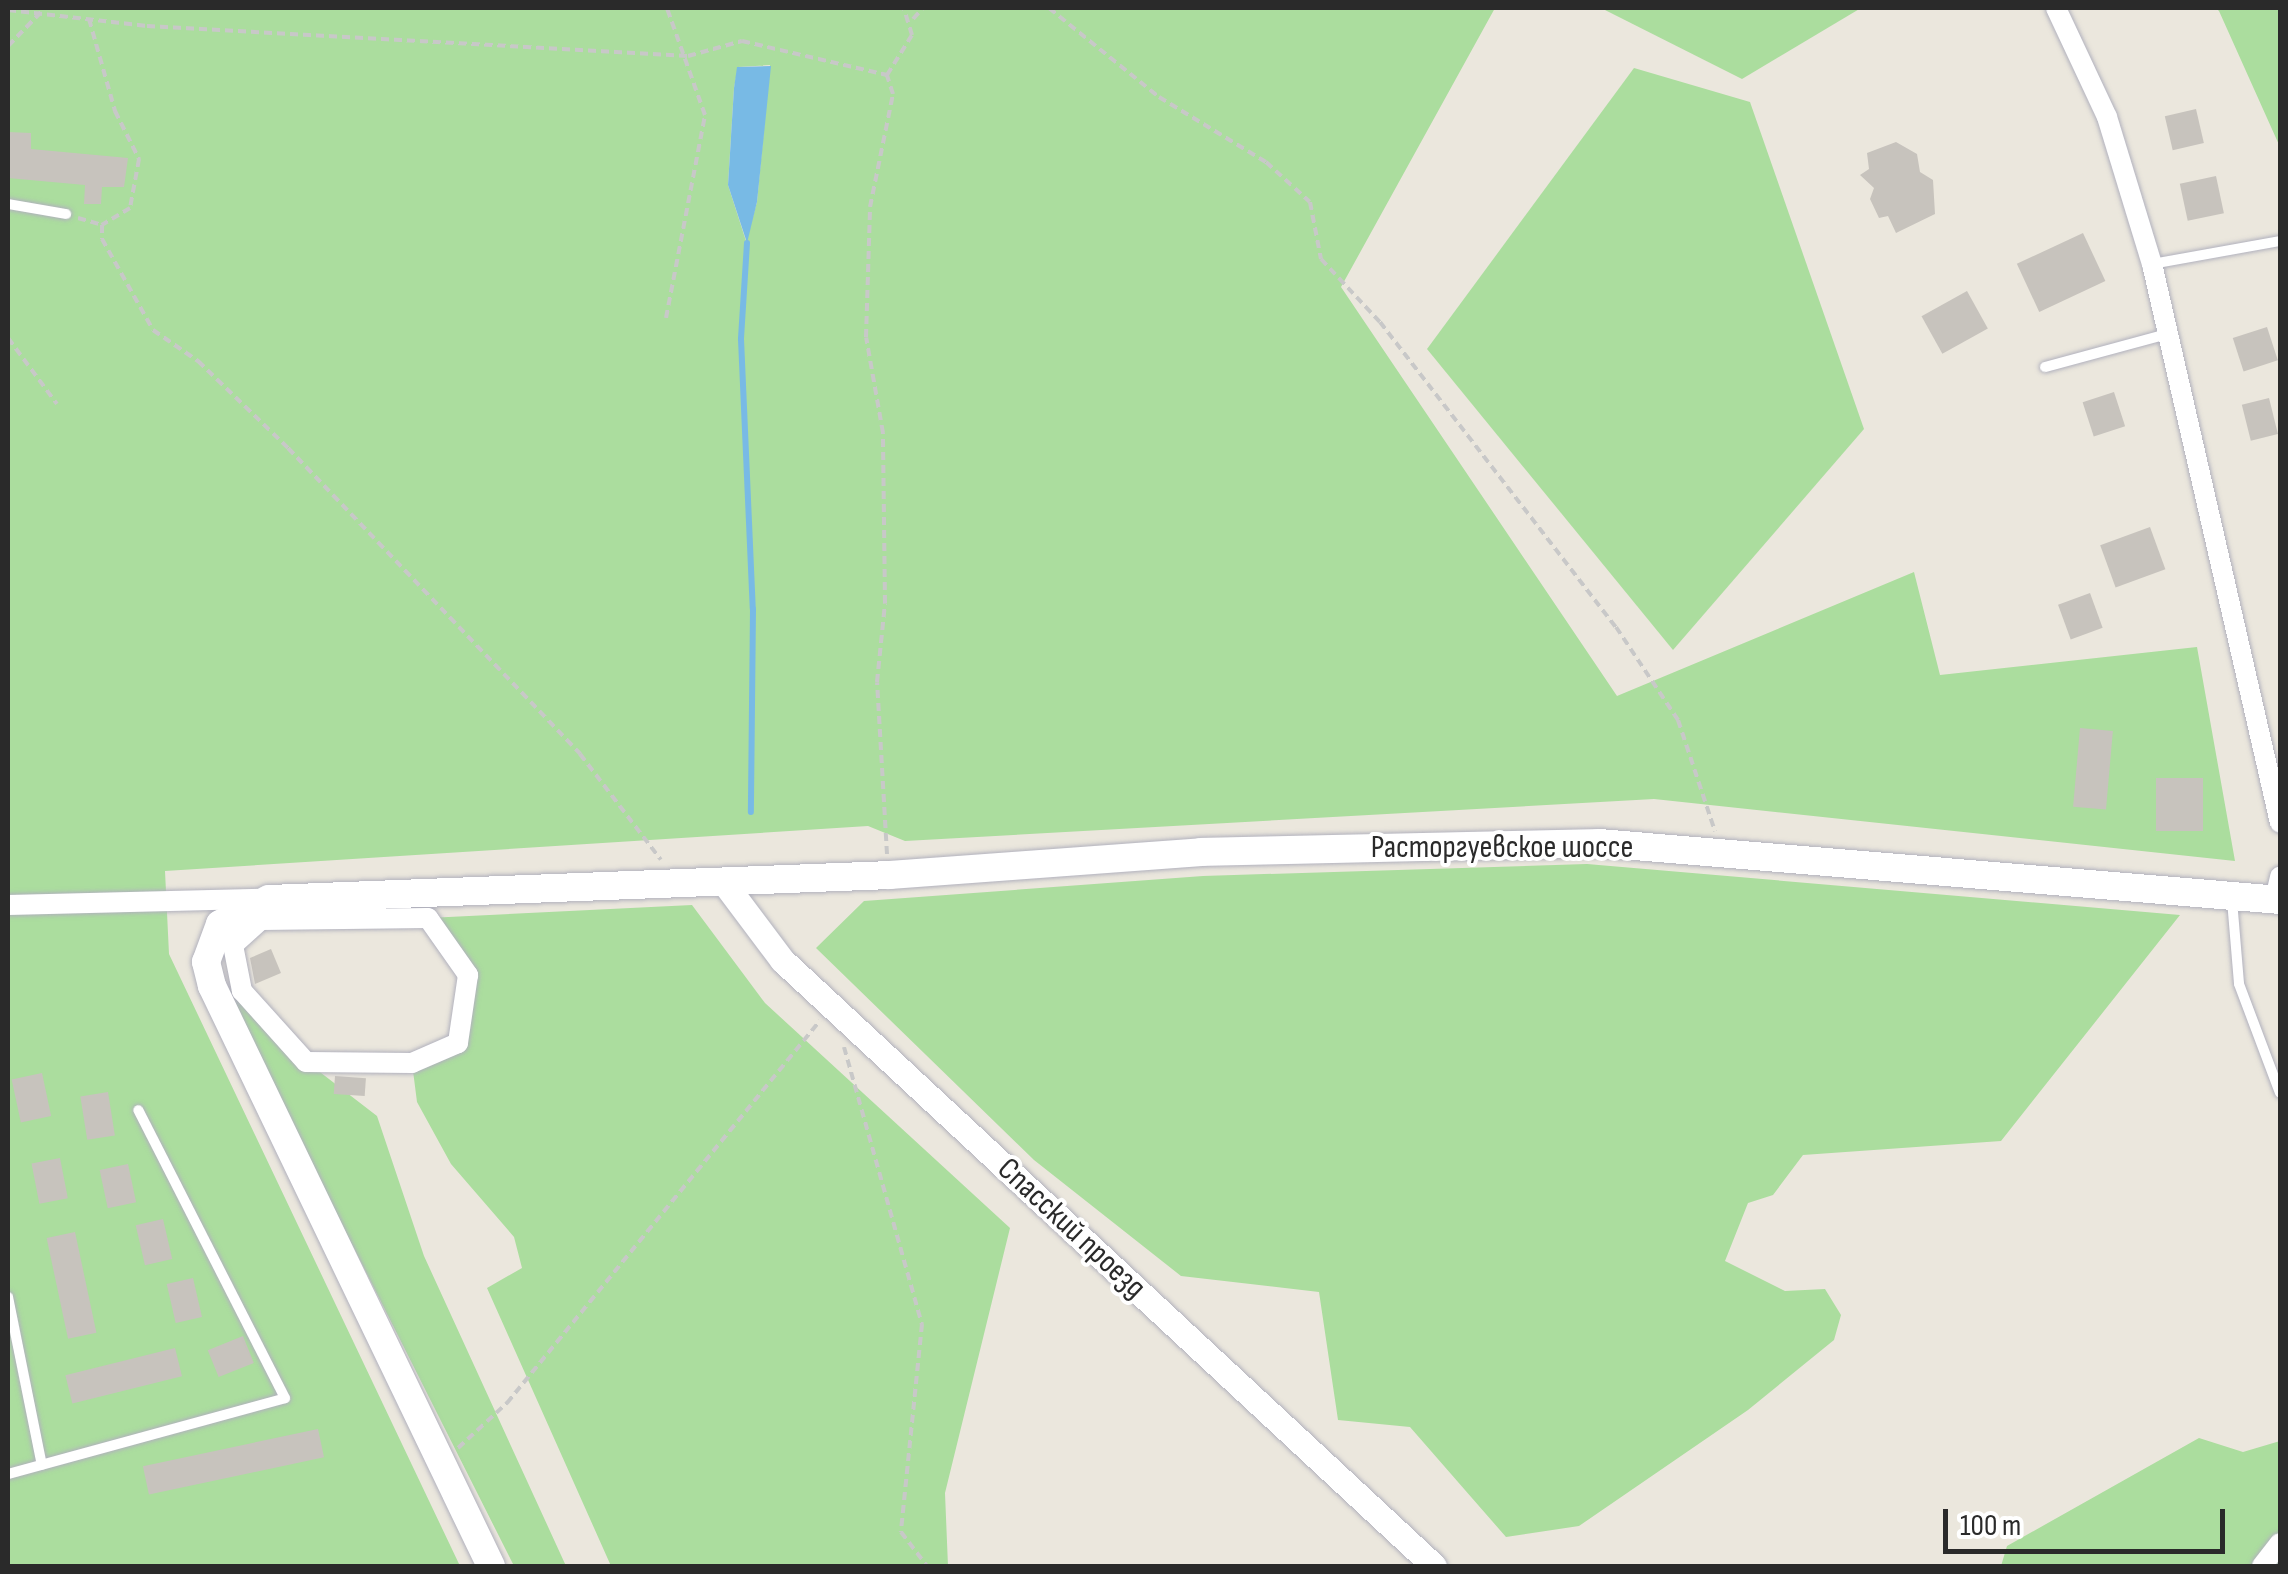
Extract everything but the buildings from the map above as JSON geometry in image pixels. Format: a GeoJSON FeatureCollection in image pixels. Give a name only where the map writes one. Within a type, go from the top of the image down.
{"type":"FeatureCollection","features":[{"type":"Feature","properties":{"kind":"main road","name":"Расторгуевское шоссе"},"geometry":{"type":"LineString","coordinates":[[269,899],[890,875],[1201,852],[1599,843],[2232,894],[2279,892]]}},
{"type":"Feature","properties":{"kind":"main road"},"geometry":{"type":"LineString","coordinates":[[269,899],[220,924],[206,962],[212,986],[491,1566]]}},
{"type":"Feature","properties":{"kind":"street"},"geometry":{"type":"LineString","coordinates":[[2056,8],[2107,117],[2152,264],[2164,336],[2280,823]]}},
{"type":"Feature","properties":{"kind":"street","name":"Спасский проезд"},"geometry":{"type":"LineString","coordinates":[[722,880],[782,960],[1434,1566]]}},
{"type":"Feature","properties":{"kind":"street"},"geometry":{"type":"LineString","coordinates":[[8,905],[269,899]]}},
{"type":"Feature","properties":{"kind":"street"},"geometry":{"type":"LineString","coordinates":[[428,918],[468,975],[458,1043],[412,1063],[306,1062],[242,991],[233,944],[261,920],[428,918]]}},
{"type":"Feature","properties":{"kind":"street"},"geometry":{"type":"LineString","coordinates":[[2262,1566],[2280,1543]]}},
{"type":"Feature","properties":{"kind":"lane"},"geometry":{"type":"LineString","coordinates":[[8,204],[66,214]]}},
{"type":"Feature","properties":{"kind":"lane"},"geometry":{"type":"LineString","coordinates":[[2152,264],[2280,241]]}},
{"type":"Feature","properties":{"kind":"lane"},"geometry":{"type":"LineString","coordinates":[[2045,367],[2164,336]]}},
{"type":"Feature","properties":{"kind":"lane"},"geometry":{"type":"LineString","coordinates":[[2232,894],[2239,984],[2280,1093]]}},
{"type":"Feature","properties":{"kind":"lane"},"geometry":{"type":"LineString","coordinates":[[8,1474],[285,1398],[138,1110]]}},
{"type":"Feature","properties":{"kind":"lane"},"geometry":{"type":"LineString","coordinates":[[8,1298],[42,1465]]}},
{"type":"Feature","properties":{"kind":"path"},"geometry":{"type":"LineString","coordinates":[[8,46],[46,8]]}},
{"type":"Feature","properties":{"kind":"path"},"geometry":{"type":"LineString","coordinates":[[666,318],[706,116],[668,8]]}},
{"type":"Feature","properties":{"kind":"path"},"geometry":{"type":"LineString","coordinates":[[904,8],[912,20]]}},
{"type":"Feature","properties":{"kind":"path"},"geometry":{"type":"LineString","coordinates":[[887,75],[906,55],[912,20],[923,8]]}},
{"type":"Feature","properties":{"kind":"path"},"geometry":{"type":"LineString","coordinates":[[1049,8],[1159,97],[1266,162],[1310,202],[1321,259],[1380,322],[1616,627],[1678,720],[1723,853]]}},
{"type":"Feature","properties":{"kind":"path"},"geometry":{"type":"LineString","coordinates":[[8,10],[89,19],[688,56],[742,42],[887,75]]}},
{"type":"Feature","properties":{"kind":"path"},"geometry":{"type":"LineString","coordinates":[[66,214],[102,225],[130,208],[138,159],[115,111],[89,19]]}},
{"type":"Feature","properties":{"kind":"path"},"geometry":{"type":"LineString","coordinates":[[887,75],[894,94],[870,206],[866,337],[883,433],[885,603],[877,682],[890,875]]}},
{"type":"Feature","properties":{"kind":"path"},"geometry":{"type":"LineString","coordinates":[[102,225],[102,239],[153,330],[198,361],[288,448],[580,754],[674,882]]}},
{"type":"Feature","properties":{"kind":"path"},"geometry":{"type":"LineString","coordinates":[[8,338],[57,404]]}},
{"type":"Feature","properties":{"kind":"path"},"geometry":{"type":"LineString","coordinates":[[442,1462],[506,1403],[833,1006]]}},
{"type":"Feature","properties":{"kind":"path"},"geometry":{"type":"LineString","coordinates":[[843,1043],[922,1324],[900,1532],[927,1566]]}},
{"type":"Feature","properties":{"kind":"green space"},"geometry":{"type":"Polygon","coordinates":[[[8,8],[1495,8],[1341,287],[1617,696],[1914,572],[1940,675],[2197,647],[2235,861],[1654,799],[905,841],[868,826],[165,871],[169,954],[460,1566],[8,1566],[8,8]],[[770,65],[738,67],[734,88],[728,185],[746,241],[757,202],[770,65]]]}},
{"type":"Feature","properties":{"kind":"green space"},"geometry":{"type":"Polygon","coordinates":[[[1601,8],[1861,8],[1742,79],[1601,8]]]}},
{"type":"Feature","properties":{"kind":"green space"},"geometry":{"type":"Polygon","coordinates":[[[2216,8],[2280,8],[2280,147],[2219,11],[2216,8]]]}},
{"type":"Feature","properties":{"kind":"green space"},"geometry":{"type":"Polygon","coordinates":[[[1634,68],[1750,102],[1864,429],[1673,650],[1427,349],[1634,68]]]}},
{"type":"Feature","properties":{"kind":"green space"},"geometry":{"type":"Polygon","coordinates":[[[1587,864],[2180,915],[2001,1141],[1803,1155],[1773,1195],[1748,1203],[1725,1261],[1785,1291],[1825,1289],[1841,1315],[1834,1340],[1748,1410],[1579,1526],[1506,1537],[1410,1427],[1338,1420],[1319,1292],[1181,1276],[1034,1160],[816,948],[864,901],[1203,876],[1587,864]]]}},
{"type":"Feature","properties":{"kind":"green space"},"geometry":{"type":"Polygon","coordinates":[[[692,905],[765,1003],[1010,1228],[945,1493],[948,1566],[611,1566],[487,1288],[522,1268],[514,1237],[451,1164],[417,1102],[412,1063],[458,1043],[468,975],[428,918],[692,905]]]}},
{"type":"Feature","properties":{"kind":"green space"},"geometry":{"type":"Polygon","coordinates":[[[223,988],[242,991],[290,1049],[377,1116],[424,1256],[566,1566],[514,1566],[223,988]]]}},
{"type":"Feature","properties":{"kind":"green space"},"geometry":{"type":"Polygon","coordinates":[[[2199,1438],[2243,1452],[2280,1441],[2280,1566],[2001,1566],[2007,1546],[2199,1438]]]}},
{"type":"Feature","properties":{"kind":"water"},"geometry":{"type":"Polygon","coordinates":[[[771,66],[757,202],[747,243],[728,185],[734,88],[737,67],[771,66]]]}},
{"type":"Feature","properties":{"kind":"waterway"},"geometry":{"type":"LineString","coordinates":[[747,243],[741,339],[753,609],[751,812]]}}]}
